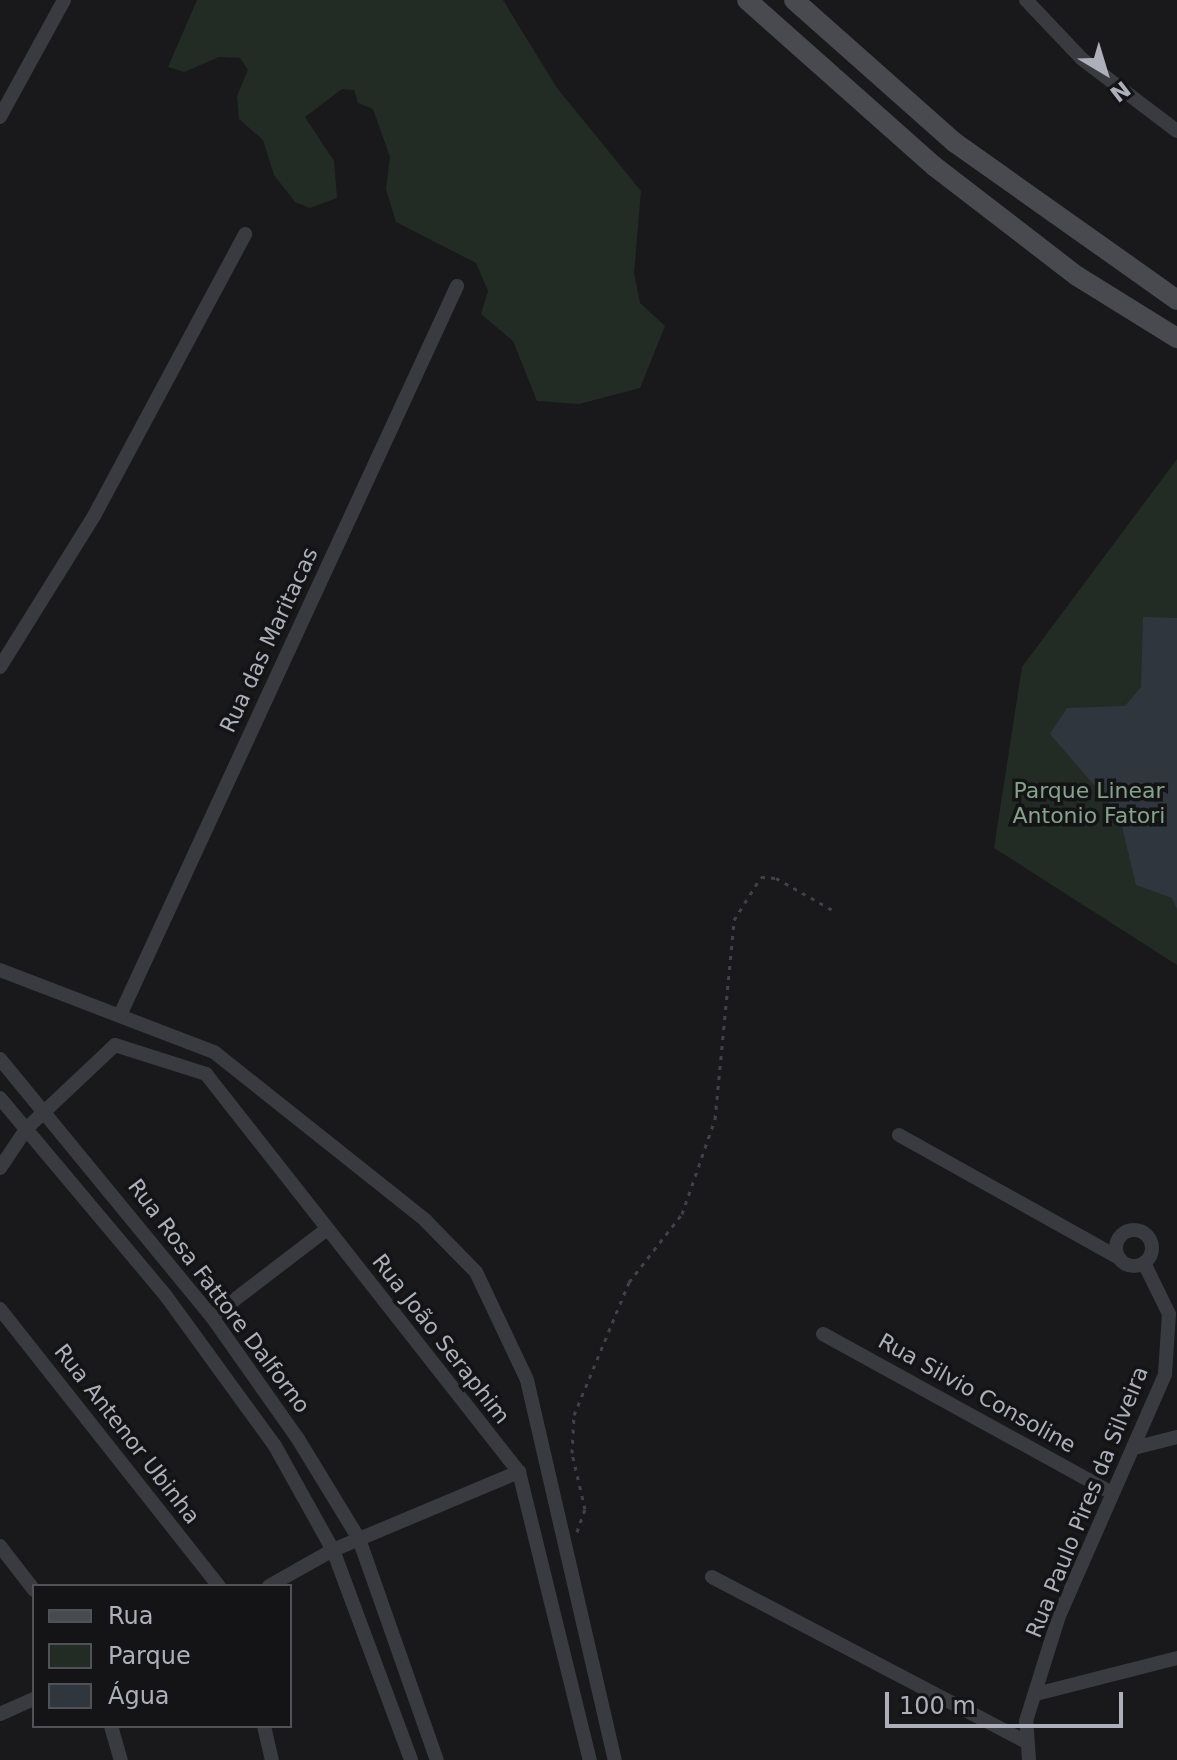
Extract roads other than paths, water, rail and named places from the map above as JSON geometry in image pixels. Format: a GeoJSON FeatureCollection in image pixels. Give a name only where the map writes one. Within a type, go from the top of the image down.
{"type":"FeatureCollection","features":[{"type":"Feature","properties":{"kind":"main road"},"geometry":{"type":"LineString","coordinates":[[747,0],[934,166],[1077,276],[1177,338]]}},
{"type":"Feature","properties":{"kind":"main road"},"geometry":{"type":"LineString","coordinates":[[794,0],[954,142],[1177,300]]}},
{"type":"Feature","properties":{"kind":"street"},"geometry":{"type":"LineString","coordinates":[[0,117],[64,0]]}},
{"type":"Feature","properties":{"kind":"street"},"geometry":{"type":"LineString","coordinates":[[1026,0],[1082,59],[1177,131]]}},
{"type":"Feature","properties":{"kind":"street"},"geometry":{"type":"LineString","coordinates":[[0,667],[94,516],[245,234]]}},
{"type":"Feature","properties":{"kind":"street","name":"Rua das Maritacas"},"geometry":{"type":"LineString","coordinates":[[121,1013],[457,286]]}},
{"type":"Feature","properties":{"kind":"street"},"geometry":{"type":"LineString","coordinates":[[0,970],[184,1036],[253,1080],[425,1220],[476,1272],[527,1380],[615,1760]]}},
{"type":"Feature","properties":{"kind":"street","name":"Rua João Seraphim"},"geometry":{"type":"LineString","coordinates":[[48,1109],[115,1045],[206,1074],[519,1472],[590,1760]]}},
{"type":"Feature","properties":{"kind":"street","name":"Rua Rosa Fattore Dalforno"},"geometry":{"type":"LineString","coordinates":[[0,1059],[48,1109],[212,1317],[359,1539],[437,1760]]}},
{"type":"Feature","properties":{"kind":"street","name":"Rua Rosa Fattore Dalforno"},"geometry":{"type":"LineString","coordinates":[[0,1099],[27,1128],[226,1376],[333,1550],[411,1760]]}},
{"type":"Feature","properties":{"kind":"street"},"geometry":{"type":"LineString","coordinates":[[0,1168],[27,1128],[48,1109]]}},
{"type":"Feature","properties":{"kind":"street"},"geometry":{"type":"LineString","coordinates":[[899,1135],[1119,1258],[1144,1263]]}},
{"type":"Feature","properties":{"kind":"street"},"geometry":{"type":"LineString","coordinates":[[212,1317],[327,1229]]}},
{"type":"Feature","properties":{"kind":"street","name":"Rua Paulo Pires da Silveira"},"geometry":{"type":"LineString","coordinates":[[1029,1760],[1025,1741],[1036,1694],[1110,1492],[1134,1448],[1172,1339],[1161,1287],[1144,1263],[1152,1243],[1138,1231],[1121,1236],[1119,1258]]}},
{"type":"Feature","properties":{"kind":"street","name":"Rua Antenor Ubinha"},"geometry":{"type":"LineString","coordinates":[[0,1309],[217,1584]]}},
{"type":"Feature","properties":{"kind":"street","name":"Rua Silvio Consoline"},"geometry":{"type":"LineString","coordinates":[[823,1334],[1110,1492]]}},
{"type":"Feature","properties":{"kind":"street"},"geometry":{"type":"LineString","coordinates":[[1134,1448],[1177,1437]]}},
{"type":"Feature","properties":{"kind":"street"},"geometry":{"type":"LineString","coordinates":[[273,1584],[333,1550],[519,1472]]}},
{"type":"Feature","properties":{"kind":"street"},"geometry":{"type":"LineString","coordinates":[[0,1546],[32,1587]]}},
{"type":"Feature","properties":{"kind":"street"},"geometry":{"type":"LineString","coordinates":[[712,1577],[1025,1741]]}},
{"type":"Feature","properties":{"kind":"street"},"geometry":{"type":"LineString","coordinates":[[1036,1694],[1177,1658]]}},
{"type":"Feature","properties":{"kind":"street"},"geometry":{"type":"LineString","coordinates":[[0,1714],[32,1700]]}},
{"type":"Feature","properties":{"kind":"street"},"geometry":{"type":"LineString","coordinates":[[112,1728],[121,1760]]}},
{"type":"Feature","properties":{"kind":"street"},"geometry":{"type":"LineString","coordinates":[[264,1728],[272,1760]]}},
{"type":"Feature","properties":{"kind":"water"},"geometry":{"type":"Polygon","coordinates":[[[1143,617],[1177,618],[1177,909],[1172,898],[1136,885],[1119,814],[1050,734],[1067,708],[1125,706],[1141,687],[1143,617]]]}},
{"type":"Feature","properties":{"kind":"park label","name":"Parque Linear Antonio Fatori"},"geometry":{"type":"Point","coordinates":[1089,802]}}]}
